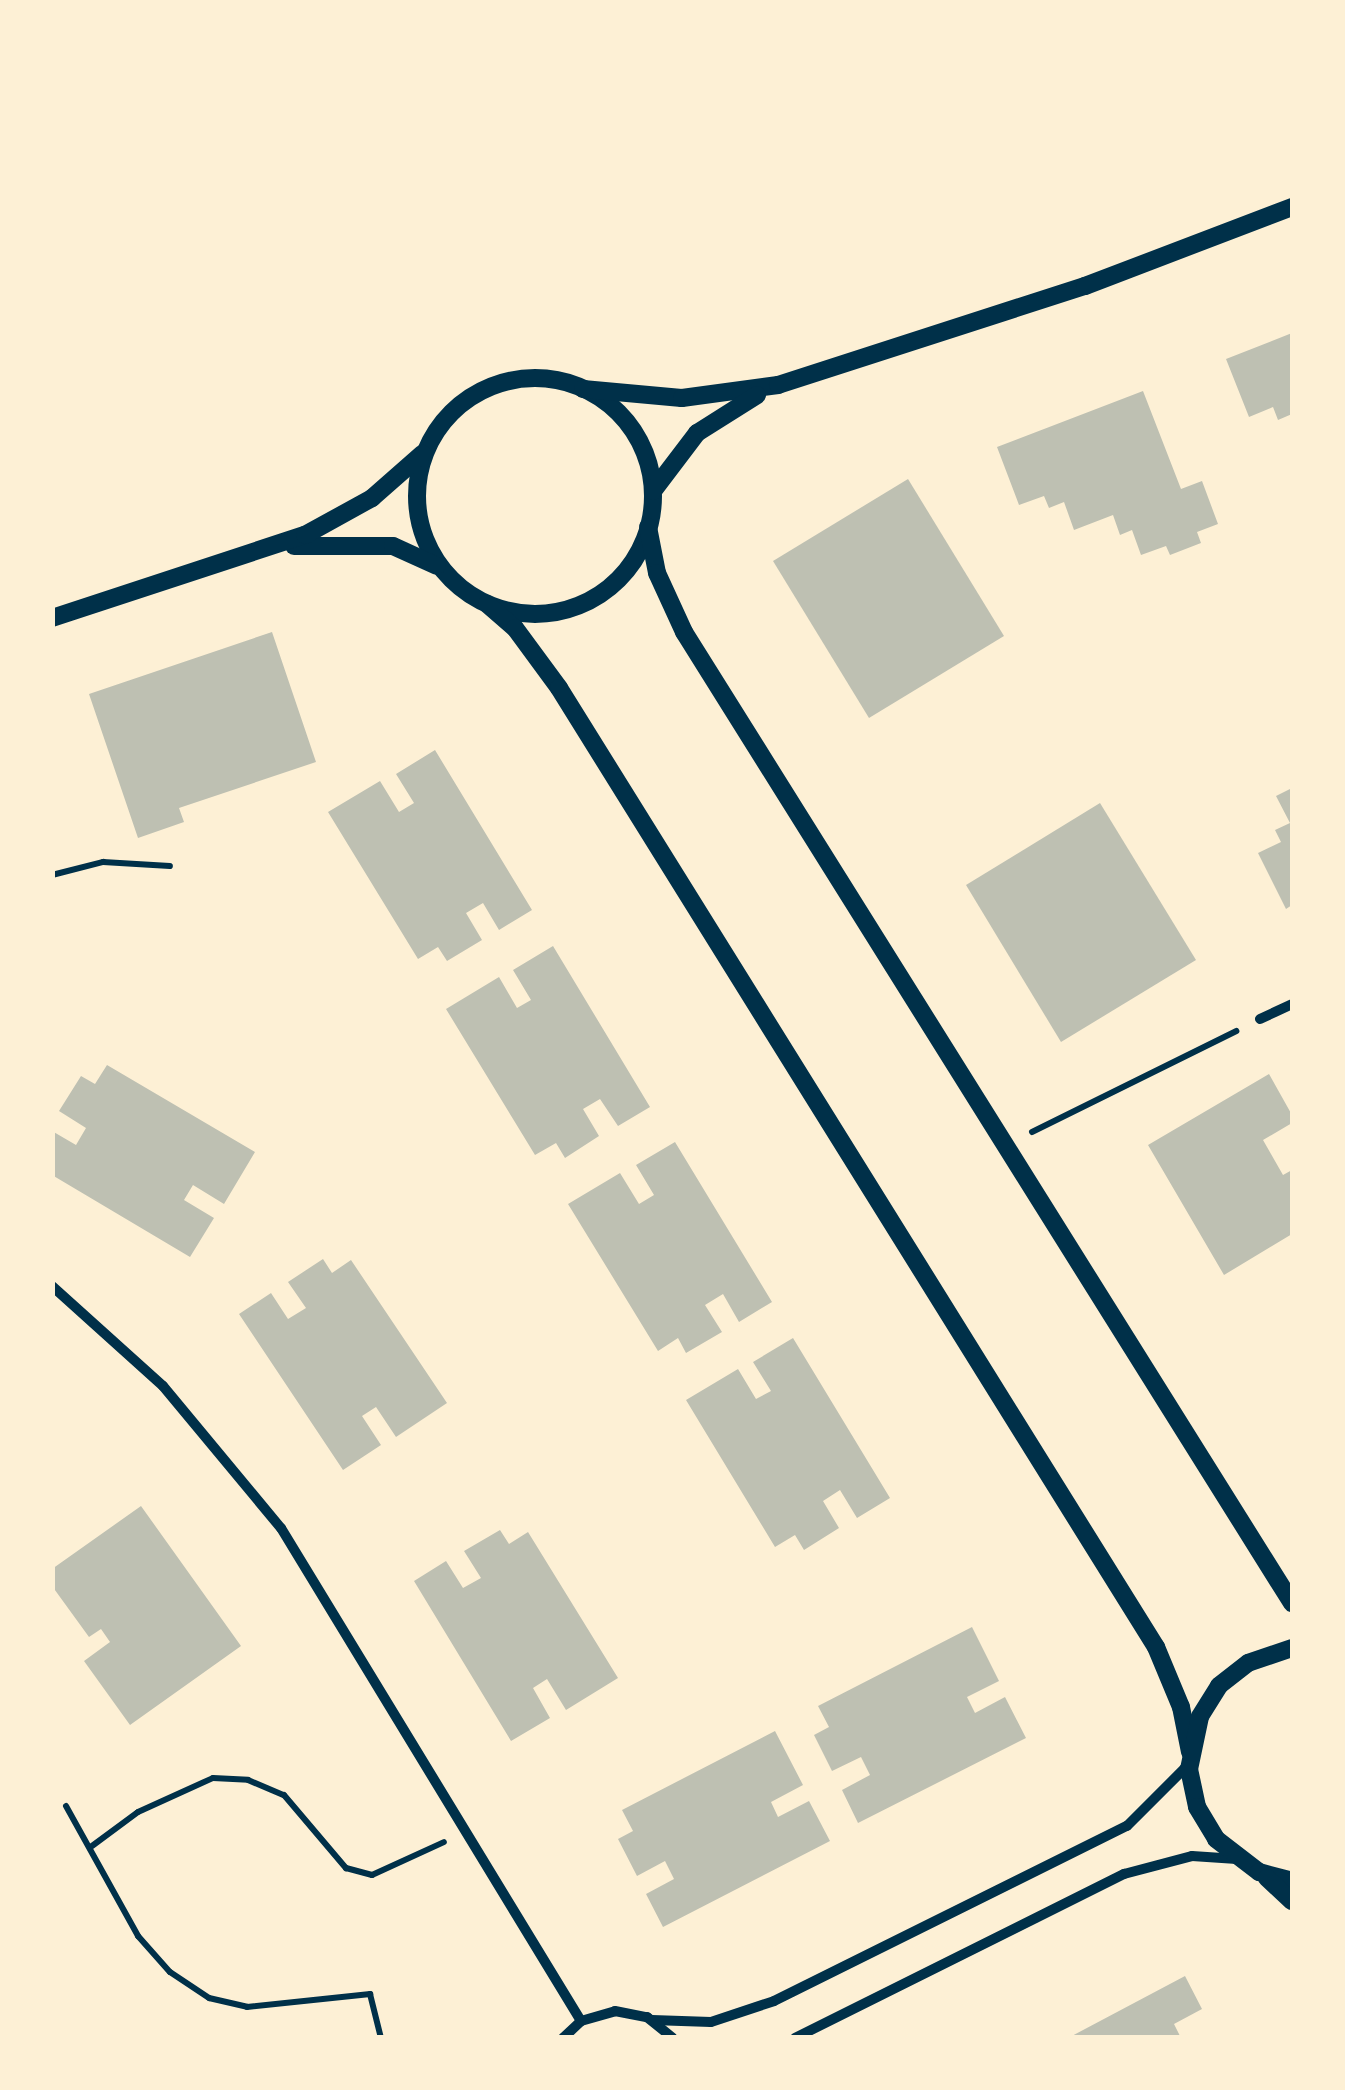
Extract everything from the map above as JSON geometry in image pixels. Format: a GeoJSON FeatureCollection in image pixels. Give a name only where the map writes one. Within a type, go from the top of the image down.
{"type":"FeatureCollection","features":[{"type":"Feature","properties":{"kind":"street"},"geometry":{"type":"LineString","coordinates":[[52,618],[269,550],[372,498],[427,449],[447,418],[493,386],[548,379],[583,389],[682,398],[778,384],[1085,286],[1292,207]]}},
{"type":"Feature","properties":{"kind":"street"},"geometry":{"type":"LineString","coordinates":[[653,491],[697,433],[778,384]]}},
{"type":"Feature","properties":{"kind":"street"},"geometry":{"type":"LineString","coordinates":[[583,389],[614,408],[636,436],[653,491],[648,527],[656,573],[678,622],[1292,1603]]}},
{"type":"Feature","properties":{"kind":"street"},"geometry":{"type":"LineString","coordinates":[[427,449],[418,484],[420,520],[444,571]]}},
{"type":"Feature","properties":{"kind":"street"},"geometry":{"type":"LineString","coordinates":[[486,604],[522,613],[577,606],[623,574],[648,527]]}},
{"type":"Feature","properties":{"kind":"street"},"geometry":{"type":"LineString","coordinates":[[269,550],[376,544],[425,556],[515,628],[559,688],[1156,1647],[1181,1708],[1197,1807],[1237,1859],[1259,1872],[1292,1901]]}},
{"type":"Feature","properties":{"kind":"street"},"geometry":{"type":"LineString","coordinates":[[1260,1019],[1292,1004]]}},
{"type":"Feature","properties":{"kind":"street"},"geometry":{"type":"LineString","coordinates":[[52,1286],[163,1386],[242,1477],[319,1582],[582,2021]]}},
{"type":"Feature","properties":{"kind":"street"},"geometry":{"type":"LineString","coordinates":[[563,2038],[582,2021],[615,2012],[652,2020],[711,2022],[774,2001],[1128,1826],[1190,1756],[1200,1717],[1220,1686],[1248,1663],[1292,1648]]}},
{"type":"Feature","properties":{"kind":"street"},"geometry":{"type":"LineString","coordinates":[[795,2038],[1124,1874],[1192,1856],[1237,1859]]}},
{"type":"Feature","properties":{"kind":"street"},"geometry":{"type":"LineString","coordinates":[[1259,1872],[1292,1881]]}},
{"type":"Feature","properties":{"kind":"street"},"geometry":{"type":"LineString","coordinates":[[652,2020],[673,2038]]}},
{"type":"Feature","properties":{"kind":"path"},"geometry":{"type":"LineString","coordinates":[[52,875],[103,862],[170,866]]}},
{"type":"Feature","properties":{"kind":"path"},"geometry":{"type":"LineString","coordinates":[[1004,1146],[1260,1019]]}},
{"type":"Feature","properties":{"kind":"path"},"geometry":{"type":"LineString","coordinates":[[92,1846],[138,1812],[213,1778],[248,1780],[284,1795],[346,1868],[372,1875],[467,1829]]}},
{"type":"Feature","properties":{"kind":"path"},"geometry":{"type":"LineString","coordinates":[[66,1806],[92,1846],[138,1936],[170,1972],[210,1998],[286,2008],[370,1994],[382,2038]]}},
{"type":"Feature","properties":{"kind":"building"},"geometry":{"type":"Polygon","coordinates":[[[1292,333],[1292,414],[1278,420],[1273,407],[1249,417],[1226,359],[1292,333]]]}},
{"type":"Feature","properties":{"kind":"building"},"geometry":{"type":"Polygon","coordinates":[[[1143,391],[1181,489],[1202,481],[1218,524],[1197,532],[1201,543],[1170,555],[1166,546],[1141,555],[1132,530],[1120,535],[1113,515],[1074,530],[1064,502],[1049,508],[1044,496],[1019,505],[997,447],[1143,391]]]}},
{"type":"Feature","properties":{"kind":"building"},"geometry":{"type":"Polygon","coordinates":[[[908,479],[1004,636],[869,718],[773,561],[908,479]]]}},
{"type":"Feature","properties":{"kind":"building"},"geometry":{"type":"Polygon","coordinates":[[[272,632],[316,762],[179,808],[184,822],[138,838],[89,694],[272,632]]]}},
{"type":"Feature","properties":{"kind":"building"},"geometry":{"type":"Polygon","coordinates":[[[435,750],[532,910],[499,930],[483,903],[466,913],[482,940],[447,961],[438,947],[418,959],[328,812],[380,781],[399,812],[414,803],[396,774],[435,750]]]}},
{"type":"Feature","properties":{"kind":"building"},"geometry":{"type":"Polygon","coordinates":[[[1292,788],[1292,905],[1286,909],[1258,853],[1281,842],[1275,830],[1290,823],[1276,796],[1292,788]]]}},
{"type":"Feature","properties":{"kind":"building"},"geometry":{"type":"Polygon","coordinates":[[[1100,803],[1196,960],[1061,1042],[966,885],[1100,803]]]}},
{"type":"Feature","properties":{"kind":"building"},"geometry":{"type":"Polygon","coordinates":[[[553,946],[650,1107],[618,1126],[600,1099],[583,1109],[599,1136],[565,1158],[556,1143],[535,1155],[446,1009],[499,977],[517,1008],[531,1000],[513,970],[553,946]]]}},
{"type":"Feature","properties":{"kind":"building"},"geometry":{"type":"Polygon","coordinates":[[[107,1065],[255,1152],[224,1204],[193,1185],[184,1200],[214,1218],[190,1257],[52,1175],[52,1131],[76,1145],[86,1128],[59,1111],[81,1076],[95,1084],[107,1065]]]}},
{"type":"Feature","properties":{"kind":"building"},"geometry":{"type":"Polygon","coordinates":[[[1269,1074],[1292,1115],[1292,1123],[1263,1140],[1283,1175],[1292,1170],[1292,1234],[1224,1275],[1148,1145],[1269,1074]]]}},
{"type":"Feature","properties":{"kind":"building"},"geometry":{"type":"Polygon","coordinates":[[[675,1142],[772,1302],[739,1322],[723,1294],[705,1305],[722,1332],[686,1353],[678,1338],[658,1351],[568,1204],[620,1173],[639,1204],[654,1195],[636,1165],[675,1142]]]}},
{"type":"Feature","properties":{"kind":"building"},"geometry":{"type":"Polygon","coordinates":[[[323,1259],[332,1273],[351,1260],[447,1403],[396,1437],[376,1407],[362,1416],[381,1445],[343,1470],[239,1314],[271,1293],[288,1319],[306,1308],[288,1282],[323,1259]]]}},
{"type":"Feature","properties":{"kind":"building"},"geometry":{"type":"Polygon","coordinates":[[[793,1338],[890,1498],[857,1518],[840,1490],[823,1501],[839,1528],[804,1550],[795,1535],[775,1547],[686,1400],[738,1369],[756,1399],[771,1391],[753,1362],[793,1338]]]}},
{"type":"Feature","properties":{"kind":"building"},"geometry":{"type":"Polygon","coordinates":[[[141,1506],[241,1646],[130,1725],[84,1661],[110,1642],[101,1629],[89,1637],[52,1586],[52,1569],[141,1506]]]}},
{"type":"Feature","properties":{"kind":"building"},"geometry":{"type":"Polygon","coordinates":[[[500,1530],[509,1544],[528,1532],[618,1678],[566,1710],[547,1679],[533,1688],[550,1718],[511,1741],[414,1581],[446,1561],[463,1588],[481,1578],[464,1551],[500,1530]]]}},
{"type":"Feature","properties":{"kind":"building"},"geometry":{"type":"Polygon","coordinates":[[[972,1627],[999,1681],[967,1697],[975,1713],[1005,1697],[1026,1738],[858,1823],[842,1790],[870,1775],[861,1757],[832,1771],[814,1735],[829,1727],[818,1706],[972,1627]]]}},
{"type":"Feature","properties":{"kind":"building"},"geometry":{"type":"Polygon","coordinates":[[[775,1731],[803,1785],[771,1802],[778,1817],[809,1801],[830,1841],[663,1927],[646,1894],[674,1879],[665,1861],[637,1876],[618,1839],[633,1831],[622,1810],[775,1731]]]}},
{"type":"Feature","properties":{"kind":"building"},"geometry":{"type":"Polygon","coordinates":[[[1185,1976],[1202,2009],[1174,2024],[1181,2038],[1068,2038],[1185,1976]]]}}]}
